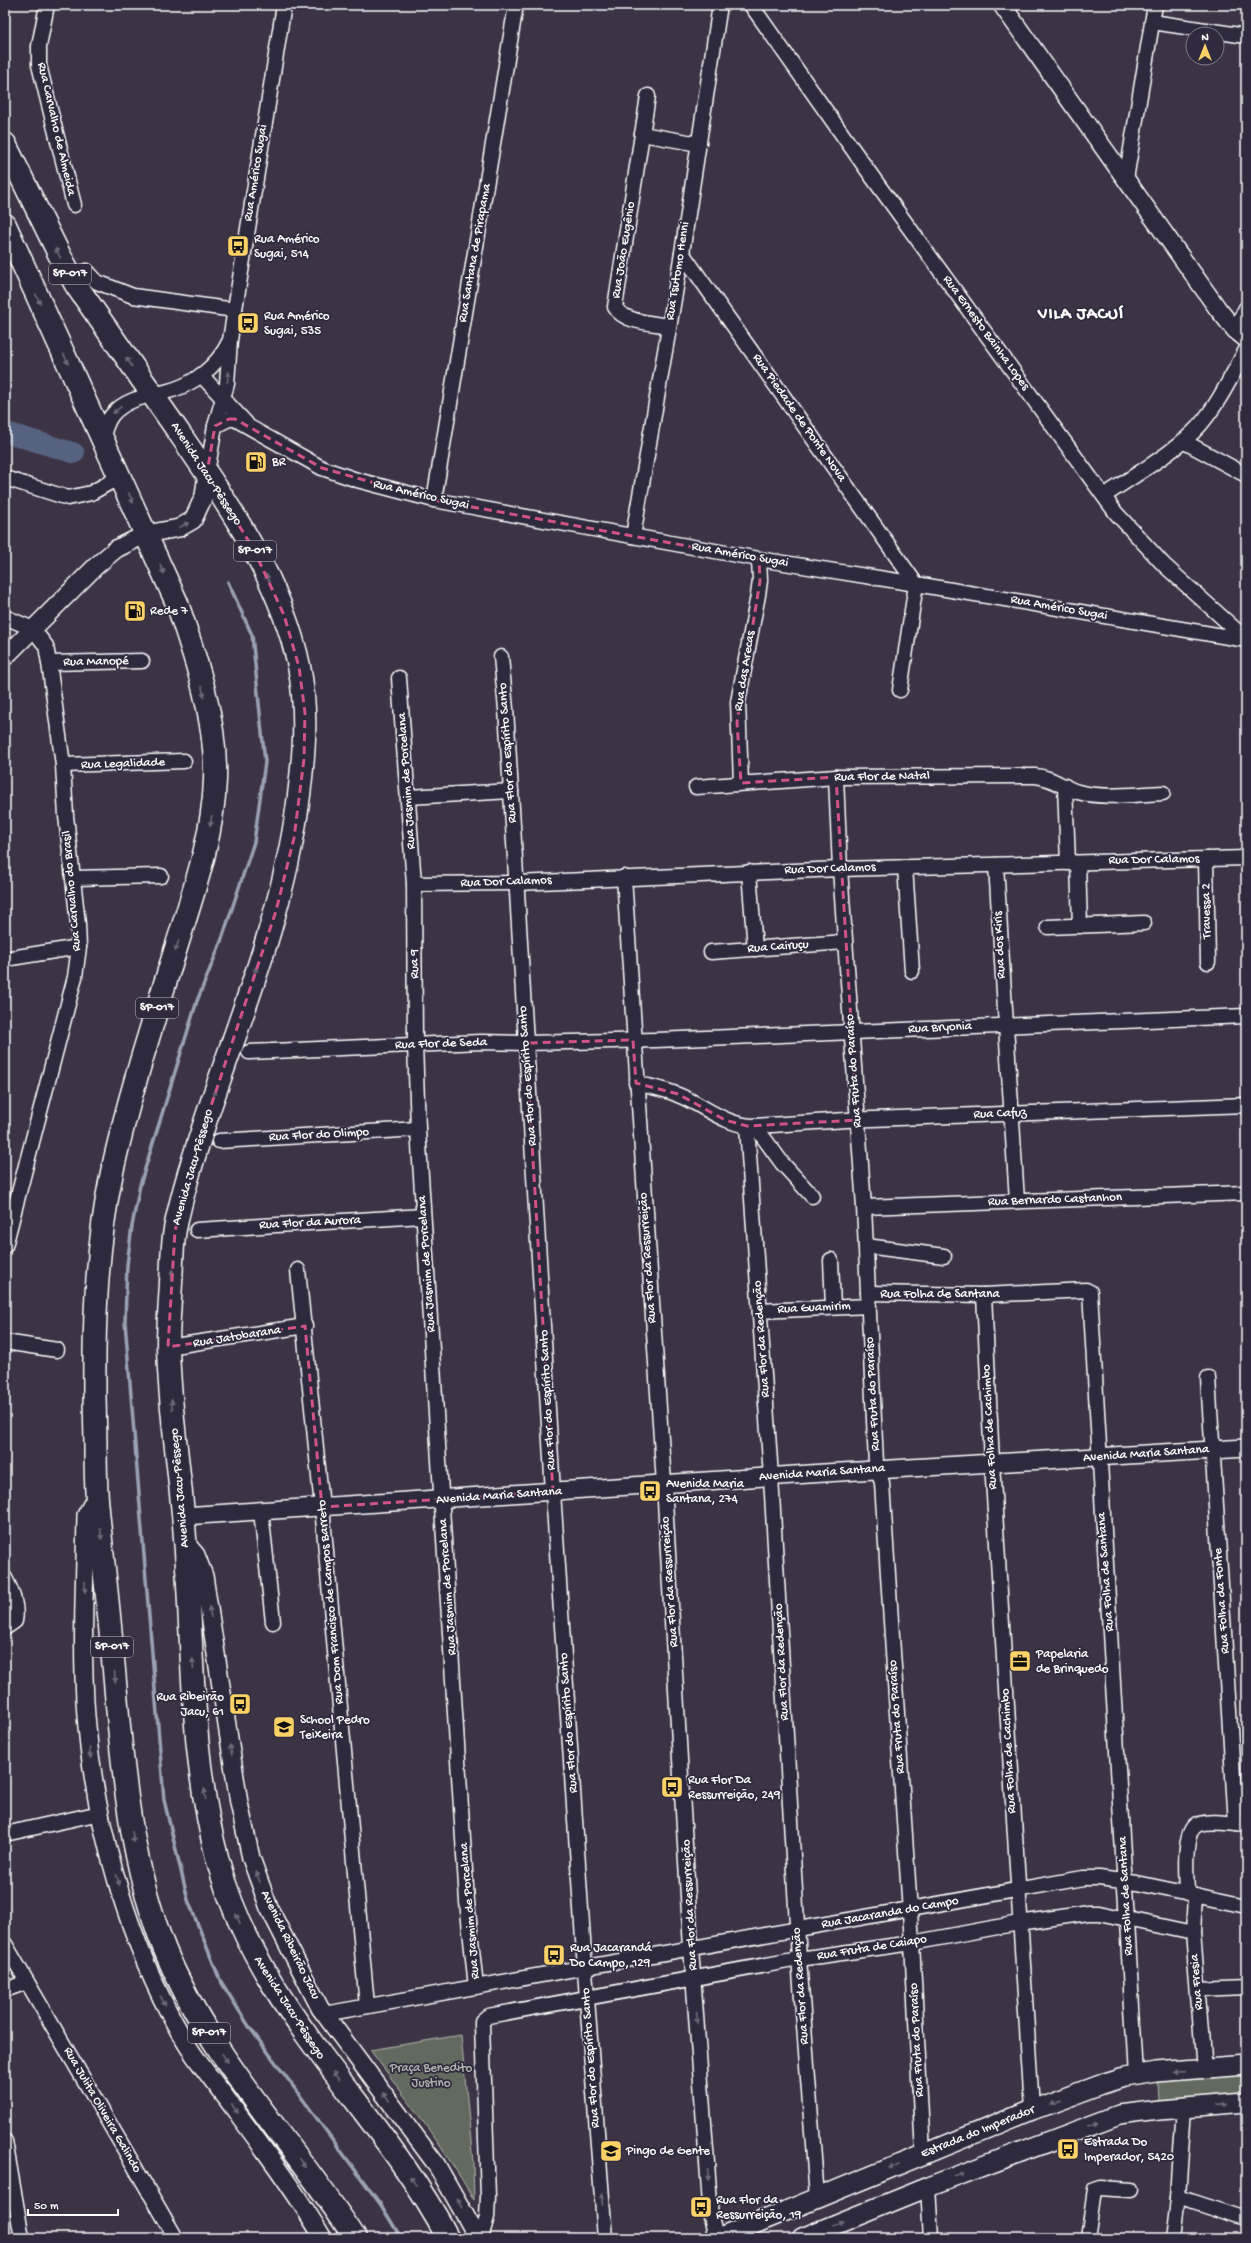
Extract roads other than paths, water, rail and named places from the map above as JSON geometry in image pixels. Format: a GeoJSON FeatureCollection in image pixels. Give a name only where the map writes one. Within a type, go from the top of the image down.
{"type":"FeatureCollection","features":[{"type":"Feature","properties":{"kind":"highway","name":"Avenida Jacu-Pêssego"},"geometry":{"type":"LineString","coordinates":[[5,144],[73,279],[207,473],[254,550],[284,615],[299,667],[305,713],[304,759],[294,838],[276,911],[199,1142],[175,1231],[168,1347],[175,1442],[184,1516],[199,1748],[206,1807],[217,1860],[233,1910],[254,1954],[297,2024],[422,2194],[448,2238]]}},
{"type":"Feature","properties":{"kind":"highway","name":"SP-017"},"geometry":{"type":"LineString","coordinates":[[5,225],[178,603],[199,669],[212,736],[215,777],[211,827],[198,877],[130,1094],[111,1178],[98,1271],[94,1378],[97,1495],[126,1798],[147,1898],[166,1952],[191,2004],[222,2054],[355,2238]]}},
{"type":"Feature","properties":{"kind":"main road","name":"Estrada do Imperador"},"geometry":{"type":"LineString","coordinates":[[720,2238],[1032,2110],[1102,2084],[1136,2075],[1246,2065]]}},
{"type":"Feature","properties":{"kind":"main road"},"geometry":{"type":"LineString","coordinates":[[802,2238],[820,2234],[928,2187],[1119,2115],[1246,2103]]}},
{"type":"Feature","properties":{"kind":"street","name":"Rua Carvalho de Almeida"},"geometry":{"type":"LineString","coordinates":[[47,5],[39,46],[39,65],[74,205]]}},
{"type":"Feature","properties":{"kind":"street","name":"Rua Américo Sugai"},"geometry":{"type":"LineString","coordinates":[[5,657],[110,554],[131,540],[146,534],[179,528],[193,520],[204,496],[215,426],[229,369],[230,340],[284,5]]}},
{"type":"Feature","properties":{"kind":"street","name":"Rua Santana de Pirapama"},"geometry":{"type":"LineString","coordinates":[[434,500],[516,5]]}},
{"type":"Feature","properties":{"kind":"street","name":"Rua Tsutomo Henni"},"geometry":{"type":"LineString","coordinates":[[634,536],[682,253],[720,5]]}},
{"type":"Feature","properties":{"kind":"street","name":"Rua Ernesto Bainha Lopes"},"geometry":{"type":"LineString","coordinates":[[751,5],[878,184],[1116,513],[1164,565],[1246,639]]}},
{"type":"Feature","properties":{"kind":"street"},"geometry":{"type":"LineString","coordinates":[[1002,5],[1240,335]]}},
{"type":"Feature","properties":{"kind":"street"},"geometry":{"type":"LineString","coordinates":[[1126,178],[1155,5]]}},
{"type":"Feature","properties":{"kind":"street"},"geometry":{"type":"LineString","coordinates":[[1152,22],[1246,36]]}},
{"type":"Feature","properties":{"kind":"street","name":"Rua João Eugênio"},"geometry":{"type":"LineString","coordinates":[[648,96],[615,307],[618,313],[626,318],[669,326]]}},
{"type":"Feature","properties":{"kind":"street"},"geometry":{"type":"LineString","coordinates":[[642,134],[699,144]]}},
{"type":"Feature","properties":{"kind":"street","name":"Rua Piedade de Ponte Nova"},"geometry":{"type":"LineString","coordinates":[[682,253],[916,584]]}},
{"type":"Feature","properties":{"kind":"street"},"geometry":{"type":"LineString","coordinates":[[73,279],[87,271],[97,282],[133,296],[235,310]]}},
{"type":"Feature","properties":{"kind":"street"},"geometry":{"type":"LineString","coordinates":[[1240,335],[1246,308]]}},
{"type":"Feature","properties":{"kind":"street","name":"Rua Américo Sugai"},"geometry":{"type":"LineString","coordinates":[[102,437],[112,415],[119,408],[152,394],[175,388],[201,375],[222,357],[230,340]]}},
{"type":"Feature","properties":{"kind":"street"},"geometry":{"type":"LineString","coordinates":[[1104,496],[1182,441],[1199,425],[1214,406],[1246,350]]}},
{"type":"Feature","properties":{"kind":"street","name":"Rua Américo Sugai"},"geometry":{"type":"LineString","coordinates":[[201,375],[247,425]]}},
{"type":"Feature","properties":{"kind":"street","name":"Rua Américo Sugai"},"geometry":{"type":"LineString","coordinates":[[215,426],[228,419],[247,425],[322,468],[357,480],[434,500],[759,559],[1246,639]]}},
{"type":"Feature","properties":{"kind":"street"},"geometry":{"type":"LineString","coordinates":[[1182,441],[1246,475]]}},
{"type":"Feature","properties":{"kind":"street"},"geometry":{"type":"LineString","coordinates":[[5,478],[68,498],[91,493],[121,476]]}},
{"type":"Feature","properties":{"kind":"street","name":"Rua das Arecas"},"geometry":{"type":"LineString","coordinates":[[741,783],[737,710],[758,595],[760,581],[759,559]]}},
{"type":"Feature","properties":{"kind":"street"},"geometry":{"type":"LineString","coordinates":[[900,690],[916,584]]}},
{"type":"Feature","properties":{"kind":"street"},"geometry":{"type":"LineString","coordinates":[[5,617],[33,629]]}},
{"type":"Feature","properties":{"kind":"street","name":"Rua Carvalho do Brasil"},"geometry":{"type":"LineString","coordinates":[[5,1246],[75,977],[79,947],[63,765],[49,663],[46,646],[33,629]]}},
{"type":"Feature","properties":{"kind":"street","name":"Rua Flor do Espírito Santo"},"geometry":{"type":"LineString","coordinates":[[501,657],[517,883],[553,1492],[587,1999],[605,2238]]}},
{"type":"Feature","properties":{"kind":"street","name":"Rua Manopé"},"geometry":{"type":"LineString","coordinates":[[49,663],[142,661]]}},
{"type":"Feature","properties":{"kind":"street","name":"Rua Jasmim de Porcelana"},"geometry":{"type":"LineString","coordinates":[[399,678],[409,797],[414,884]]}},
{"type":"Feature","properties":{"kind":"street","name":"Rua Legalidade"},"geometry":{"type":"LineString","coordinates":[[63,765],[184,761]]}},
{"type":"Feature","properties":{"kind":"street","name":"Rua Flor de Natal"},"geometry":{"type":"LineString","coordinates":[[696,787],[836,778],[1046,776],[1078,792],[1100,794],[1163,793]]}},
{"type":"Feature","properties":{"kind":"street","name":"Rua Fruta do Paraíso"},"geometry":{"type":"LineString","coordinates":[[836,778],[850,1032],[864,1207],[876,1463],[882,1483],[910,1910],[923,2154]]}},
{"type":"Feature","properties":{"kind":"street"},"geometry":{"type":"LineString","coordinates":[[1065,786],[1080,926]]}},
{"type":"Feature","properties":{"kind":"street"},"geometry":{"type":"LineString","coordinates":[[409,797],[511,791]]}},
{"type":"Feature","properties":{"kind":"street","name":"Rua Dor Calamos"},"geometry":{"type":"LineString","coordinates":[[414,884],[517,883],[749,872],[1246,858]]}},
{"type":"Feature","properties":{"kind":"street","name":"Travessa 2"},"geometry":{"type":"LineString","coordinates":[[1206,859],[1208,962]]}},
{"type":"Feature","properties":{"kind":"street","name":"Rua dos Kiris"},"geometry":{"type":"LineString","coordinates":[[996,865],[1017,1201]]}},
{"type":"Feature","properties":{"kind":"street"},"geometry":{"type":"LineString","coordinates":[[905,867],[912,971]]}},
{"type":"Feature","properties":{"kind":"street"},"geometry":{"type":"LineString","coordinates":[[749,872],[755,949]]}},
{"type":"Feature","properties":{"kind":"street"},"geometry":{"type":"LineString","coordinates":[[72,878],[161,876]]}},
{"type":"Feature","properties":{"kind":"street","name":"Rua Flor da Ressurreição"},"geometry":{"type":"LineString","coordinates":[[624,877],[636,1083],[664,1484],[691,1948],[711,2217],[716,2238]]}},
{"type":"Feature","properties":{"kind":"street","name":"Rua 9"},"geometry":{"type":"LineString","coordinates":[[414,884],[414,1044]]}},
{"type":"Feature","properties":{"kind":"street"},"geometry":{"type":"LineString","coordinates":[[1048,927],[1144,923]]}},
{"type":"Feature","properties":{"kind":"street","name":"Rua Cairuçu"},"geometry":{"type":"LineString","coordinates":[[711,952],[845,942]]}},
{"type":"Feature","properties":{"kind":"street"},"geometry":{"type":"LineString","coordinates":[[5,959],[79,947]]}},
{"type":"Feature","properties":{"kind":"street","name":"Rua Bryonia"},"geometry":{"type":"LineString","coordinates":[[634,1040],[1246,1016]]}},
{"type":"Feature","properties":{"kind":"street","name":"Rua Flor de Seda"},"geometry":{"type":"LineString","coordinates":[[249,1052],[414,1044],[634,1040]]}},
{"type":"Feature","properties":{"kind":"street","name":"Rua Jasmim de Porcelana"},"geometry":{"type":"LineString","coordinates":[[414,1044],[418,1129],[467,1902],[476,1987]]}},
{"type":"Feature","properties":{"kind":"street","name":"Rua Cafuz"},"geometry":{"type":"LineString","coordinates":[[636,1083],[678,1094],[725,1120],[751,1126],[1011,1113],[1246,1105]]}},
{"type":"Feature","properties":{"kind":"street"},"geometry":{"type":"LineString","coordinates":[[751,1126],[812,1196]]}},
{"type":"Feature","properties":{"kind":"street","name":"Rua Flor da Redenção"},"geometry":{"type":"LineString","coordinates":[[751,1126],[760,1311],[799,1959],[817,2198]]}},
{"type":"Feature","properties":{"kind":"street","name":"Rua Flor do Olimpo"},"geometry":{"type":"LineString","coordinates":[[219,1141],[418,1129]]}},
{"type":"Feature","properties":{"kind":"street","name":"Rua Bernardo Castanhon"},"geometry":{"type":"LineString","coordinates":[[864,1207],[1246,1193]]}},
{"type":"Feature","properties":{"kind":"street","name":"Rua Flor da Aurora"},"geometry":{"type":"LineString","coordinates":[[197,1230],[424,1216]]}},
{"type":"Feature","properties":{"kind":"street"},"geometry":{"type":"LineString","coordinates":[[866,1246],[944,1256]]}},
{"type":"Feature","properties":{"kind":"street"},"geometry":{"type":"LineString","coordinates":[[831,1260],[833,1307]]}},
{"type":"Feature","properties":{"kind":"street","name":"Rua Dom Francisco de Campos Barreto"},"geometry":{"type":"LineString","coordinates":[[298,1270],[305,1326],[322,1507],[367,2006]]}},
{"type":"Feature","properties":{"kind":"street","name":"Rua Folha de Santana"},"geometry":{"type":"LineString","coordinates":[[868,1299],[1086,1290],[1090,1292],[1136,2075]]}},
{"type":"Feature","properties":{"kind":"street","name":"Rua Folha de Cachimbo"},"geometry":{"type":"LineString","coordinates":[[984,1295],[992,1463],[1019,1923],[1032,2110]]}},
{"type":"Feature","properties":{"kind":"street","name":"Rua Guamirim"},"geometry":{"type":"LineString","coordinates":[[760,1311],[833,1307],[868,1299]]}},
{"type":"Feature","properties":{"kind":"street","name":"Rua Jatobarana"},"geometry":{"type":"LineString","coordinates":[[168,1347],[305,1326]]}},
{"type":"Feature","properties":{"kind":"street"},"geometry":{"type":"LineString","coordinates":[[5,1342],[57,1350]]}},
{"type":"Feature","properties":{"kind":"street","name":"Rua Folha da Fonte"},"geometry":{"type":"LineString","coordinates":[[1208,1378],[1212,1450],[1241,1825]]}},
{"type":"Feature","properties":{"kind":"street","name":"Avenida Maria Santana"},"geometry":{"type":"LineString","coordinates":[[184,1516],[878,1470],[1246,1448]]}},
{"type":"Feature","properties":{"kind":"street"},"geometry":{"type":"LineString","coordinates":[[97,1495],[86,1515],[86,1714],[90,1754],[100,1813],[136,1939],[156,1989],[184,2040],[289,2185],[323,2238]]}},
{"type":"Feature","properties":{"kind":"street"},"geometry":{"type":"LineString","coordinates":[[261,1511],[273,1622]]}},
{"type":"Feature","properties":{"kind":"street","name":"Avenida Ribeirão Jacu"},"geometry":{"type":"LineString","coordinates":[[185,1542],[196,1555],[204,1576],[239,1803],[251,1858],[269,1908],[324,2014],[436,2164],[479,2238]]}},
{"type":"Feature","properties":{"kind":"street"},"geometry":{"type":"LineString","coordinates":[[5,1578],[17,1613],[10,1624]]}},
{"type":"Feature","properties":{"kind":"street"},"geometry":{"type":"LineString","coordinates":[[5,1834],[100,1813]]}},
{"type":"Feature","properties":{"kind":"street","name":"Rua Fresia"},"geometry":{"type":"LineString","coordinates":[[1204,2069],[1187,1841],[1192,1828],[1199,1824],[1210,1823],[1241,1825]]}},
{"type":"Feature","properties":{"kind":"street","name":"Rua Jacaranda do Campo"},"geometry":{"type":"LineString","coordinates":[[324,2014],[1083,1878],[1125,1881],[1246,1906]]}},
{"type":"Feature","properties":{"kind":"street","name":"Rua Fruta de Caiapo"},"geometry":{"type":"LineString","coordinates":[[479,2238],[487,2217],[488,2196],[482,2021],[488,2016],[799,1959],[912,1943],[1019,1923],[1088,1913],[1128,1919],[1193,1932]]}},
{"type":"Feature","properties":{"kind":"street","name":"Rua Julita Oliveira Galindo"},"geometry":{"type":"LineString","coordinates":[[5,1944],[176,2238]]}},
{"type":"Feature","properties":{"kind":"street"},"geometry":{"type":"LineString","coordinates":[[5,1990],[27,1982]]}},
{"type":"Feature","properties":{"kind":"street"},"geometry":{"type":"LineString","coordinates":[[1198,1988],[1246,1986]]}},
{"type":"Feature","properties":{"kind":"street"},"geometry":{"type":"LineString","coordinates":[[1172,2238],[1178,2197],[1184,2108]]}},
{"type":"Feature","properties":{"kind":"street"},"geometry":{"type":"LineString","coordinates":[[5,2141],[22,2238]]}},
{"type":"Feature","properties":{"kind":"street"},"geometry":{"type":"LineString","coordinates":[[928,2187],[931,2238]]}},
{"type":"Feature","properties":{"kind":"street"},"geometry":{"type":"LineString","coordinates":[[1088,2238],[1096,2190],[1102,2188],[1130,2190]]}},
{"type":"Feature","properties":{"kind":"street"},"geometry":{"type":"LineString","coordinates":[[1178,2197],[1246,2219]]}},
{"type":"Feature","properties":{"kind":"waterway"},"geometry":{"type":"LineString","coordinates":[[5,432],[74,453]]}},
{"type":"Feature","properties":{"kind":"waterway"},"geometry":{"type":"LineString","coordinates":[[228,582],[252,635],[265,762],[254,842],[222,939],[197,1001],[140,1185],[132,1226],[127,1265],[125,1322],[164,1800],[188,1900],[220,1980],[250,2028],[381,2205],[401,2238]]}},
{"type":"Feature","properties":{"kind":"place","name":"Rua Américo Sugai, 514"},"geometry":{"type":"Point","coordinates":[238,246]}},
{"type":"Feature","properties":{"kind":"place","name":"Rua Américo Sugai, 535"},"geometry":{"type":"Point","coordinates":[248,323]}},
{"type":"Feature","properties":{"kind":"place","name":"BR"},"geometry":{"type":"Point","coordinates":[256,462]}},
{"type":"Feature","properties":{"kind":"place","name":"Rede 7"},"geometry":{"type":"Point","coordinates":[135,611]}},
{"type":"Feature","properties":{"kind":"place","name":"Avenida Maria Santana, 274"},"geometry":{"type":"Point","coordinates":[650,1491]}},
{"type":"Feature","properties":{"kind":"place","name":"Papelaria de Brinquedo"},"geometry":{"type":"Point","coordinates":[1020,1661]}},
{"type":"Feature","properties":{"kind":"place","name":"Rua Ribeirão Jacu, 61"},"geometry":{"type":"Point","coordinates":[240,1704]}},
{"type":"Feature","properties":{"kind":"place","name":"School Pedro Teixeira"},"geometry":{"type":"Point","coordinates":[284,1727]}},
{"type":"Feature","properties":{"kind":"place","name":"Rua Flor Da Ressurreição, 249"},"geometry":{"type":"Point","coordinates":[672,1787]}},
{"type":"Feature","properties":{"kind":"place","name":"Rua Jacarandá Do Campo, 129"},"geometry":{"type":"Point","coordinates":[554,1955]}},
{"type":"Feature","properties":{"kind":"place","name":"Estrada Do Imperador, 5420"},"geometry":{"type":"Point","coordinates":[1068,2149]}},
{"type":"Feature","properties":{"kind":"place","name":"Pingo de Gente"},"geometry":{"type":"Point","coordinates":[611,2151]}},
{"type":"Feature","properties":{"kind":"place","name":"Rua Flor da Ressurreição, 19"},"geometry":{"type":"Point","coordinates":[701,2207]}},
{"type":"Feature","properties":{"kind":"district","name":"VILA JACUÍ"},"geometry":{"type":"Point","coordinates":[1081,315]}},
{"type":"Feature","properties":{"kind":"park label","name":"Praça Benedito Justino"},"geometry":{"type":"Point","coordinates":[431,2076]}}]}
